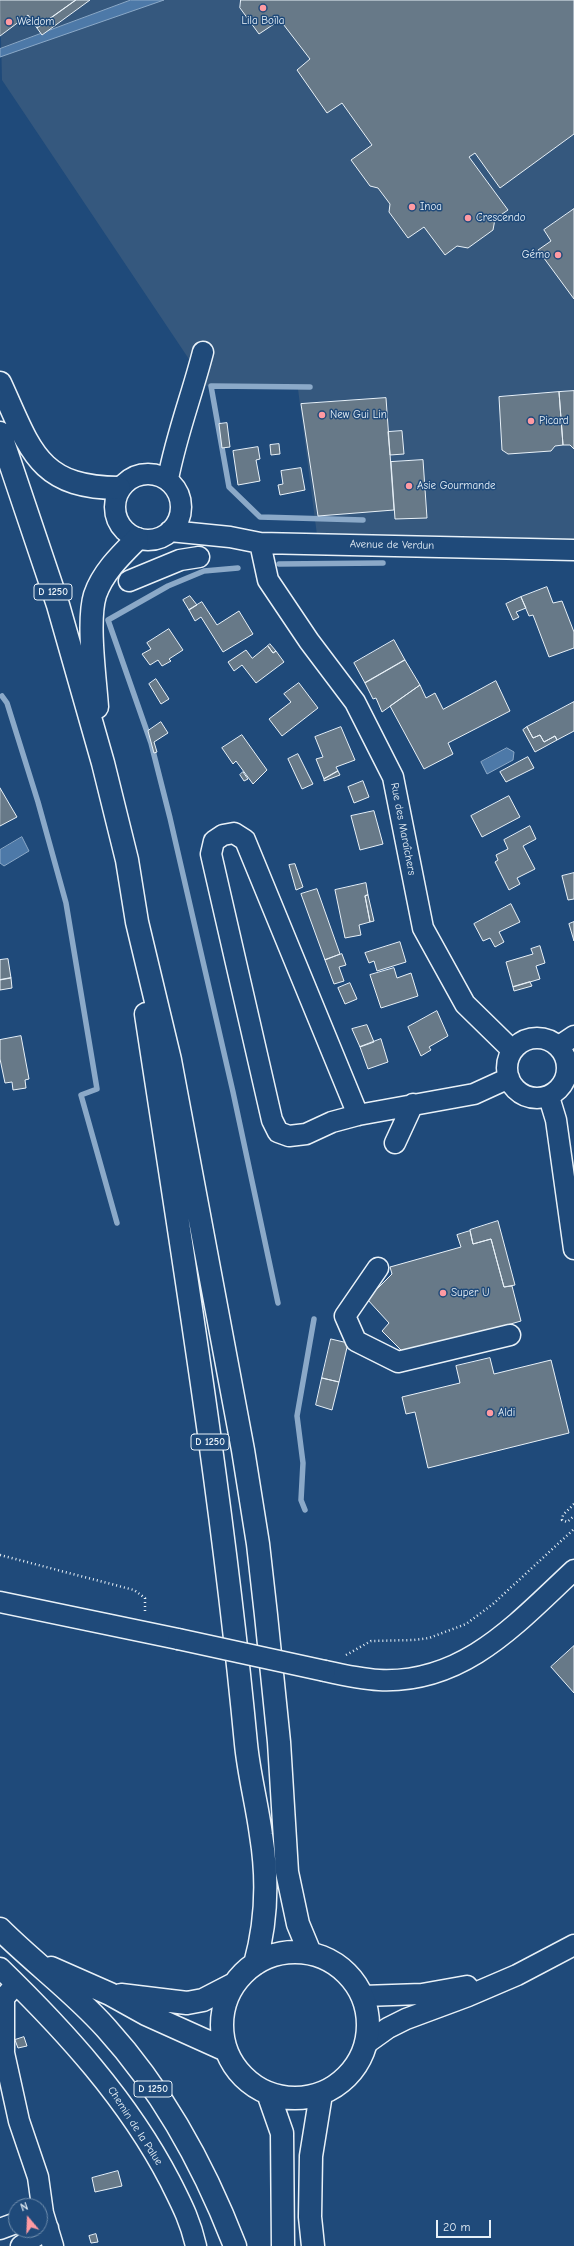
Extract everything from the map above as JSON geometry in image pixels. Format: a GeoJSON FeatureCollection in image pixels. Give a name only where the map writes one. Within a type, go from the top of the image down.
{"type":"FeatureCollection","features":[{"type":"Feature","properties":{"kind":"main road"},"geometry":{"type":"LineString","coordinates":[[0,383],[28,445],[42,463],[62,479],[95,488],[119,488]]}},
{"type":"Feature","properties":{"kind":"main road","name":"D 1250"},"geometry":{"type":"LineString","coordinates":[[0,433],[58,605],[100,752],[126,860],[137,922],[170,1060],[243,1450],[258,1544],[279,1742],[287,1872],[298,1924],[310,1953]]}},
{"type":"Feature","properties":{"kind":"main road"},"geometry":{"type":"LineString","coordinates":[[100,752],[92,616],[95,595],[102,580],[113,563],[154,536]]}},
{"type":"Feature","properties":{"kind":"main road","name":"D 1250"},"geometry":{"type":"LineString","coordinates":[[137,922],[139,971],[217,1484],[250,1777],[261,1835],[266,1879],[265,1910],[261,1942],[255,1964]]}},
{"type":"Feature","properties":{"kind":"main road"},"geometry":{"type":"LineString","coordinates":[[0,1929],[33,1958],[110,1994],[146,2014],[226,2050]]}},
{"type":"Feature","properties":{"kind":"main road"},"geometry":{"type":"LineString","coordinates":[[110,1994],[187,2002],[203,2000],[234,1984],[255,1964],[279,1954],[291,1952],[310,1953],[332,1962],[350,1977],[363,1996],[368,2019],[366,2043],[357,2064],[341,2082],[321,2094],[303,2098],[285,2098],[268,2093],[245,2078],[235,2068],[226,2050],[222,2028],[224,2005],[234,1984]]}},
{"type":"Feature","properties":{"kind":"main road","name":"D 1250"},"geometry":{"type":"LineString","coordinates":[[33,1958],[106,2028],[144,2074],[181,2133],[210,2185],[235,2246]]}},
{"type":"Feature","properties":{"kind":"main road"},"geometry":{"type":"LineString","coordinates":[[268,2093],[282,2133],[283,2246]]}},
{"type":"Feature","properties":{"kind":"main road"},"geometry":{"type":"LineString","coordinates":[[313,2246],[310,2217],[311,2156],[321,2094]]}},
{"type":"Feature","properties":{"kind":"street"},"geometry":{"type":"LineString","coordinates":[[160,476],[176,440],[190,402],[203,352]]}},
{"type":"Feature","properties":{"kind":"street"},"geometry":{"type":"LineString","coordinates":[[181,506],[178,520],[154,536],[124,530],[116,518],[114,503],[119,488],[133,476],[160,476],[175,487],[181,506],[210,535]]}},
{"type":"Feature","properties":{"kind":"street","name":"Avenue de Verdun"},"geometry":{"type":"LineString","coordinates":[[154,536],[210,535],[260,542],[574,550]]}},
{"type":"Feature","properties":{"kind":"street"},"geometry":{"type":"LineString","coordinates":[[154,536],[162,567]]}},
{"type":"Feature","properties":{"kind":"street","name":"Rue des Maraîchers"},"geometry":{"type":"LineString","coordinates":[[260,542],[268,580],[309,641],[355,702],[393,777],[423,928],[465,1004],[512,1050]]}},
{"type":"Feature","properties":{"kind":"street"},"geometry":{"type":"LineString","coordinates":[[129,581],[180,560],[199,557]]}},
{"type":"Feature","properties":{"kind":"street"},"geometry":{"type":"LineString","coordinates":[[358,1115],[245,840],[234,833],[223,835],[214,840],[211,854],[272,1120],[278,1132],[288,1136],[306,1134],[332,1122],[358,1115],[474,1094],[509,1078]]}},
{"type":"Feature","properties":{"kind":"street"},"geometry":{"type":"LineString","coordinates":[[540,1037],[550,1040],[566,1041],[565,1054],[568,1064],[567,1074],[564,1083],[549,1097],[539,1098],[525,1095],[513,1087],[509,1078],[508,1059],[512,1050],[520,1042],[529,1038],[540,1037]]}},
{"type":"Feature","properties":{"kind":"street"},"geometry":{"type":"LineString","coordinates":[[549,1097],[556,1120],[574,1249]]}},
{"type":"Feature","properties":{"kind":"street"},"geometry":{"type":"LineString","coordinates":[[395,1143],[413,1104]]}},
{"type":"Feature","properties":{"kind":"street"},"geometry":{"type":"LineString","coordinates":[[378,1268],[345,1316],[356,1341],[398,1362],[510,1335]]}},
{"type":"Feature","properties":{"kind":"street"},"geometry":{"type":"LineString","coordinates":[[0,1602],[325,1671],[367,1679],[398,1680],[417,1677],[463,1662],[499,1639],[574,1570]]}},
{"type":"Feature","properties":{"kind":"street"},"geometry":{"type":"LineString","coordinates":[[366,2043],[406,2019],[468,1996],[517,1975],[574,1945]]}},
{"type":"Feature","properties":{"kind":"street","name":"Chemin de la Palue"},"geometry":{"type":"LineString","coordinates":[[0,1968],[113,2090],[156,2154],[191,2223],[196,2246]]}},
{"type":"Feature","properties":{"kind":"street"},"geometry":{"type":"LineString","coordinates":[[363,1996],[443,1991],[517,1975]]}},
{"type":"Feature","properties":{"kind":"street"},"geometry":{"type":"LineString","coordinates":[[16,1984],[4,1998],[4,2053],[19,2122],[38,2177],[42,2198]]}},
{"type":"Feature","properties":{"kind":"street"},"geometry":{"type":"LineString","coordinates":[[21,2246],[31,2238]]}},
{"type":"Feature","properties":{"kind":"path"},"geometry":{"type":"LineString","coordinates":[[574,1504],[563,1515],[562,1520],[567,1522],[574,1516]]}},
{"type":"Feature","properties":{"kind":"path"},"geometry":{"type":"LineString","coordinates":[[344,1656],[371,1641],[430,1638],[466,1624],[493,1604],[574,1529]]}},
{"type":"Feature","properties":{"kind":"path"},"geometry":{"type":"LineString","coordinates":[[0,1555],[134,1590],[140,1593],[146,1601],[144,1617]]}},
{"type":"Feature","properties":{"kind":"shaded area"},"geometry":{"type":"Polygon","coordinates":[[[0,0],[574,0],[574,540],[482,536],[317,535],[298,389],[207,386],[2,80],[0,0]]]}},
{"type":"Feature","properties":{"kind":"shaded area"},"geometry":{"type":"Polygon","coordinates":[[[131,0],[164,0],[0,57],[0,49],[131,0]]]}},
{"type":"Feature","properties":{"kind":"shaded area"},"geometry":{"type":"Polygon","coordinates":[[[507,748],[514,752],[513,760],[487,774],[481,762],[507,748]]]}},
{"type":"Feature","properties":{"kind":"shaded area"},"geometry":{"type":"Polygon","coordinates":[[[22,837],[29,851],[4,866],[0,863],[0,850],[22,837]]]}},
{"type":"Feature","properties":{"kind":"building","name":"Weldom"},"geometry":{"type":"Polygon","coordinates":[[[0,0],[76,0],[37,28],[28,15],[0,36],[0,0]]]}},
{"type":"Feature","properties":{"kind":"building"},"geometry":{"type":"Polygon","coordinates":[[[76,0],[90,0],[42,35],[37,28],[76,0]]]}},
{"type":"Feature","properties":{"kind":"building"},"geometry":{"type":"Polygon","coordinates":[[[241,0],[574,0],[574,134],[500,188],[475,153],[469,157],[508,210],[495,219],[493,230],[468,248],[457,246],[445,255],[424,227],[408,238],[389,212],[390,204],[378,188],[370,186],[351,160],[372,145],[342,103],[327,113],[297,70],[310,59],[280,20],[259,34],[240,8],[241,0]]]}},
{"type":"Feature","properties":{"kind":"building","name":"Gémo"},"geometry":{"type":"Polygon","coordinates":[[[574,209],[574,299],[538,250],[551,241],[544,230],[574,209]]]}},
{"type":"Feature","properties":{"kind":"building"},"geometry":{"type":"Polygon","coordinates":[[[574,391],[574,449],[570,445],[563,445],[559,392],[574,391]]]}},
{"type":"Feature","properties":{"kind":"building","name":"Picard"},"geometry":{"type":"Polygon","coordinates":[[[559,392],[563,445],[555,446],[551,451],[508,454],[502,450],[499,397],[559,392]]]}},
{"type":"Feature","properties":{"kind":"building"},"geometry":{"type":"Polygon","coordinates":[[[386,398],[394,510],[318,516],[301,404],[386,398]]]}},
{"type":"Feature","properties":{"kind":"building"},"geometry":{"type":"Polygon","coordinates":[[[227,423],[230,447],[222,448],[219,424],[227,423]]]}},
{"type":"Feature","properties":{"kind":"building"},"geometry":{"type":"Polygon","coordinates":[[[402,431],[404,454],[390,455],[388,432],[402,431]]]}},
{"type":"Feature","properties":{"kind":"building"},"geometry":{"type":"Polygon","coordinates":[[[279,444],[280,454],[271,455],[270,445],[279,444]]]}},
{"type":"Feature","properties":{"kind":"building"},"geometry":{"type":"Polygon","coordinates":[[[258,447],[260,459],[256,460],[260,481],[238,485],[233,451],[258,447]]]}},
{"type":"Feature","properties":{"kind":"building","name":"Asie Gourmande"},"geometry":{"type":"Polygon","coordinates":[[[423,460],[427,518],[395,519],[391,462],[423,460]]]}},
{"type":"Feature","properties":{"kind":"building"},"geometry":{"type":"Polygon","coordinates":[[[301,468],[305,490],[280,495],[278,485],[283,484],[281,471],[301,468]]]}},
{"type":"Feature","properties":{"kind":"building"},"geometry":{"type":"Polygon","coordinates":[[[547,587],[553,603],[562,601],[574,632],[574,648],[549,657],[533,615],[529,616],[521,597],[547,587]]]}},
{"type":"Feature","properties":{"kind":"building"},"geometry":{"type":"Polygon","coordinates":[[[190,596],[197,605],[189,610],[183,600],[190,596]]]}},
{"type":"Feature","properties":{"kind":"building"},"geometry":{"type":"Polygon","coordinates":[[[521,597],[526,608],[516,612],[519,617],[513,620],[506,604],[521,597]]]}},
{"type":"Feature","properties":{"kind":"building"},"geometry":{"type":"Polygon","coordinates":[[[202,602],[217,625],[239,611],[253,634],[223,652],[201,617],[195,621],[189,610],[202,602]]]}},
{"type":"Feature","properties":{"kind":"building"},"geometry":{"type":"Polygon","coordinates":[[[169,629],[183,650],[169,659],[171,661],[162,666],[158,660],[150,665],[142,654],[151,649],[147,643],[169,629]]]}},
{"type":"Feature","properties":{"kind":"building"},"geometry":{"type":"Polygon","coordinates":[[[394,640],[405,660],[365,683],[354,663],[394,640]]]}},
{"type":"Feature","properties":{"kind":"building"},"geometry":{"type":"Polygon","coordinates":[[[270,644],[276,651],[273,653],[268,646],[270,644]]]}},
{"type":"Feature","properties":{"kind":"building"},"geometry":{"type":"Polygon","coordinates":[[[268,646],[273,653],[276,651],[284,662],[256,683],[242,665],[234,671],[228,662],[246,650],[252,658],[268,646]]]}},
{"type":"Feature","properties":{"kind":"building"},"geometry":{"type":"Polygon","coordinates":[[[405,660],[420,685],[382,712],[376,698],[373,699],[365,683],[405,660]]]}},
{"type":"Feature","properties":{"kind":"building"},"geometry":{"type":"Polygon","coordinates":[[[156,679],[169,699],[161,704],[149,684],[156,679]]]}},
{"type":"Feature","properties":{"kind":"building"},"geometry":{"type":"Polygon","coordinates":[[[496,681],[510,711],[448,743],[453,754],[424,769],[390,706],[420,685],[426,698],[435,693],[443,709],[496,681]]]}},
{"type":"Feature","properties":{"kind":"building"},"geometry":{"type":"Polygon","coordinates":[[[299,683],[318,708],[282,736],[269,719],[291,702],[284,694],[299,683]]]}},
{"type":"Feature","properties":{"kind":"building"},"geometry":{"type":"Polygon","coordinates":[[[574,702],[574,731],[557,740],[555,736],[544,742],[540,735],[533,738],[527,727],[574,702]]]}},
{"type":"Feature","properties":{"kind":"building"},"geometry":{"type":"Polygon","coordinates":[[[161,722],[168,733],[154,742],[157,752],[154,753],[148,731],[161,722]]]}},
{"type":"Feature","properties":{"kind":"building"},"geometry":{"type":"Polygon","coordinates":[[[341,727],[355,760],[336,767],[338,771],[324,779],[316,759],[323,757],[315,737],[341,727]]]}},
{"type":"Feature","properties":{"kind":"building"},"geometry":{"type":"Polygon","coordinates":[[[527,727],[533,738],[540,735],[544,742],[555,736],[557,740],[535,752],[523,730],[527,727]]]}},
{"type":"Feature","properties":{"kind":"building"},"geometry":{"type":"Polygon","coordinates":[[[242,735],[267,770],[253,784],[236,761],[233,764],[222,748],[242,735]]]}},
{"type":"Feature","properties":{"kind":"building"},"geometry":{"type":"Polygon","coordinates":[[[298,754],[313,784],[302,789],[288,759],[298,754]]]}},
{"type":"Feature","properties":{"kind":"building"},"geometry":{"type":"Polygon","coordinates":[[[528,757],[534,768],[506,782],[500,772],[528,757]]]}},
{"type":"Feature","properties":{"kind":"building"},"geometry":{"type":"Polygon","coordinates":[[[338,771],[340,775],[324,781],[324,779],[338,771]]]}},
{"type":"Feature","properties":{"kind":"building"},"geometry":{"type":"Polygon","coordinates":[[[243,772],[248,779],[244,781],[240,775],[243,772]]]}},
{"type":"Feature","properties":{"kind":"building"},"geometry":{"type":"Polygon","coordinates":[[[363,781],[369,797],[354,803],[348,787],[363,781]]]}},
{"type":"Feature","properties":{"kind":"building"},"geometry":{"type":"Polygon","coordinates":[[[0,788],[17,817],[0,826],[0,788]]]}},
{"type":"Feature","properties":{"kind":"building"},"geometry":{"type":"Polygon","coordinates":[[[509,796],[520,817],[482,837],[471,816],[509,796]]]}},
{"type":"Feature","properties":{"kind":"building"},"geometry":{"type":"Polygon","coordinates":[[[374,811],[383,844],[360,850],[351,816],[374,811]]]}},
{"type":"Feature","properties":{"kind":"building"},"geometry":{"type":"Polygon","coordinates":[[[530,826],[536,839],[523,846],[535,869],[517,878],[520,884],[509,890],[495,862],[498,860],[496,855],[508,849],[504,840],[530,826]]]}},
{"type":"Feature","properties":{"kind":"building"},"geometry":{"type":"Polygon","coordinates":[[[295,864],[303,887],[296,890],[289,865],[295,864]]]}},
{"type":"Feature","properties":{"kind":"building"},"geometry":{"type":"Polygon","coordinates":[[[574,873],[574,899],[568,900],[562,876],[574,873]]]}},
{"type":"Feature","properties":{"kind":"building"},"geometry":{"type":"Polygon","coordinates":[[[366,883],[368,895],[365,896],[370,922],[359,925],[361,935],[345,938],[335,890],[366,883]]]}},
{"type":"Feature","properties":{"kind":"building"},"geometry":{"type":"Polygon","coordinates":[[[317,889],[340,954],[325,960],[301,894],[317,889]]]}},
{"type":"Feature","properties":{"kind":"building"},"geometry":{"type":"Polygon","coordinates":[[[368,895],[374,921],[370,922],[365,896],[368,895]]]}},
{"type":"Feature","properties":{"kind":"building"},"geometry":{"type":"Polygon","coordinates":[[[511,904],[520,922],[499,932],[504,942],[495,947],[490,938],[483,941],[474,924],[511,904]]]}},
{"type":"Feature","properties":{"kind":"building"},"geometry":{"type":"Polygon","coordinates":[[[574,922],[574,941],[569,924],[574,922]]]}},
{"type":"Feature","properties":{"kind":"building"},"geometry":{"type":"Polygon","coordinates":[[[400,942],[406,962],[377,971],[374,961],[369,963],[365,953],[400,942]]]}},
{"type":"Feature","properties":{"kind":"building"},"geometry":{"type":"Polygon","coordinates":[[[540,946],[545,963],[536,966],[540,979],[513,987],[506,962],[533,954],[531,949],[540,946]]]}},
{"type":"Feature","properties":{"kind":"building"},"geometry":{"type":"Polygon","coordinates":[[[342,954],[346,965],[339,967],[344,981],[334,984],[325,960],[342,954]]]}},
{"type":"Feature","properties":{"kind":"building"},"geometry":{"type":"Polygon","coordinates":[[[8,959],[11,978],[0,980],[0,960],[8,959]]]}},
{"type":"Feature","properties":{"kind":"building"},"geometry":{"type":"Polygon","coordinates":[[[394,968],[397,978],[411,973],[418,996],[381,1008],[370,975],[394,968]]]}},
{"type":"Feature","properties":{"kind":"building"},"geometry":{"type":"Polygon","coordinates":[[[11,978],[12,988],[0,990],[0,980],[11,978]]]}},
{"type":"Feature","properties":{"kind":"building"},"geometry":{"type":"Polygon","coordinates":[[[530,982],[532,986],[514,991],[513,987],[530,982]]]}},
{"type":"Feature","properties":{"kind":"building"},"geometry":{"type":"Polygon","coordinates":[[[350,983],[357,999],[345,1004],[338,988],[350,983]]]}},
{"type":"Feature","properties":{"kind":"building"},"geometry":{"type":"Polygon","coordinates":[[[437,1011],[448,1036],[429,1047],[431,1050],[421,1056],[408,1027],[437,1011]]]}},
{"type":"Feature","properties":{"kind":"building"},"geometry":{"type":"Polygon","coordinates":[[[367,1025],[374,1042],[360,1047],[352,1029],[367,1025]]]}},
{"type":"Feature","properties":{"kind":"building"},"geometry":{"type":"Polygon","coordinates":[[[21,1036],[29,1079],[25,1080],[26,1088],[13,1090],[12,1082],[5,1083],[0,1059],[0,1040],[21,1036]]]}},
{"type":"Feature","properties":{"kind":"building"},"geometry":{"type":"Polygon","coordinates":[[[381,1039],[388,1062],[368,1069],[360,1047],[381,1039]]]}},
{"type":"Feature","properties":{"kind":"building"},"geometry":{"type":"Polygon","coordinates":[[[498,1221],[515,1285],[504,1287],[491,1239],[473,1244],[470,1230],[498,1221]]]}},
{"type":"Feature","properties":{"kind":"building","name":"Super U"},"geometry":{"type":"Polygon","coordinates":[[[470,1231],[473,1244],[491,1239],[504,1287],[512,1286],[521,1321],[420,1350],[416,1346],[406,1355],[382,1331],[389,1323],[367,1299],[392,1274],[390,1267],[461,1247],[457,1235],[470,1231]]]}},
{"type":"Feature","properties":{"kind":"building"},"geometry":{"type":"Polygon","coordinates":[[[331,1339],[348,1343],[339,1382],[322,1378],[331,1339]]]}},
{"type":"Feature","properties":{"kind":"building","name":"Aldi"},"geometry":{"type":"Polygon","coordinates":[[[490,1358],[494,1374],[551,1360],[569,1433],[428,1468],[415,1412],[406,1414],[402,1397],[460,1383],[456,1366],[490,1358]]]}},
{"type":"Feature","properties":{"kind":"building"},"geometry":{"type":"Polygon","coordinates":[[[322,1378],[339,1382],[332,1410],[316,1405],[322,1378]]]}},
{"type":"Feature","properties":{"kind":"building"},"geometry":{"type":"Polygon","coordinates":[[[574,1646],[574,1693],[551,1667],[574,1646]]]}},
{"type":"Feature","properties":{"kind":"building"},"geometry":{"type":"Polygon","coordinates":[[[24,2037],[27,2046],[18,2048],[15,2040],[24,2037]]]}},
{"type":"Feature","properties":{"kind":"building"},"geometry":{"type":"Polygon","coordinates":[[[118,2171],[122,2186],[95,2192],[92,2178],[118,2171]]]}},
{"type":"Feature","properties":{"kind":"building"},"geometry":{"type":"Polygon","coordinates":[[[96,2234],[98,2242],[91,2243],[89,2236],[96,2234]]]}},
{"type":"Feature","properties":{"kind":"waterway"},"geometry":{"type":"LineString","coordinates":[[310,387],[211,386],[229,487],[260,517],[363,520]]}},
{"type":"Feature","properties":{"kind":"waterway"},"geometry":{"type":"LineString","coordinates":[[279,564],[383,563]]}},
{"type":"Feature","properties":{"kind":"waterway"},"geometry":{"type":"LineString","coordinates":[[238,568],[204,571],[168,586],[108,620],[151,743],[170,818],[233,1092],[278,1303]]}},
{"type":"Feature","properties":{"kind":"waterway"},"geometry":{"type":"LineString","coordinates":[[2,696],[7,703],[38,802],[66,903],[97,1089],[81,1095],[117,1223]]}},
{"type":"Feature","properties":{"kind":"waterway"},"geometry":{"type":"LineString","coordinates":[[305,1510],[301,1500],[303,1463],[297,1416],[314,1319]]}},
{"type":"Feature","properties":{"kind":"place","name":"Lila Boïla"},"geometry":{"type":"Point","coordinates":[263,8]}},
{"type":"Feature","properties":{"kind":"place","name":"Weldom"},"geometry":{"type":"Point","coordinates":[9,22]}},
{"type":"Feature","properties":{"kind":"place","name":"Inoa"},"geometry":{"type":"Point","coordinates":[412,207]}},
{"type":"Feature","properties":{"kind":"place","name":"Crescendo"},"geometry":{"type":"Point","coordinates":[468,218]}},
{"type":"Feature","properties":{"kind":"place","name":"Gémo"},"geometry":{"type":"Point","coordinates":[558,255]}},
{"type":"Feature","properties":{"kind":"place","name":"New Gui Lin"},"geometry":{"type":"Point","coordinates":[322,415]}},
{"type":"Feature","properties":{"kind":"place","name":"Picard"},"geometry":{"type":"Point","coordinates":[531,421]}},
{"type":"Feature","properties":{"kind":"place","name":"Asie Gourmande"},"geometry":{"type":"Point","coordinates":[409,486]}},
{"type":"Feature","properties":{"kind":"place","name":"Super U"},"geometry":{"type":"Point","coordinates":[443,1293]}},
{"type":"Feature","properties":{"kind":"place","name":"Aldi"},"geometry":{"type":"Point","coordinates":[490,1413]}}]}
